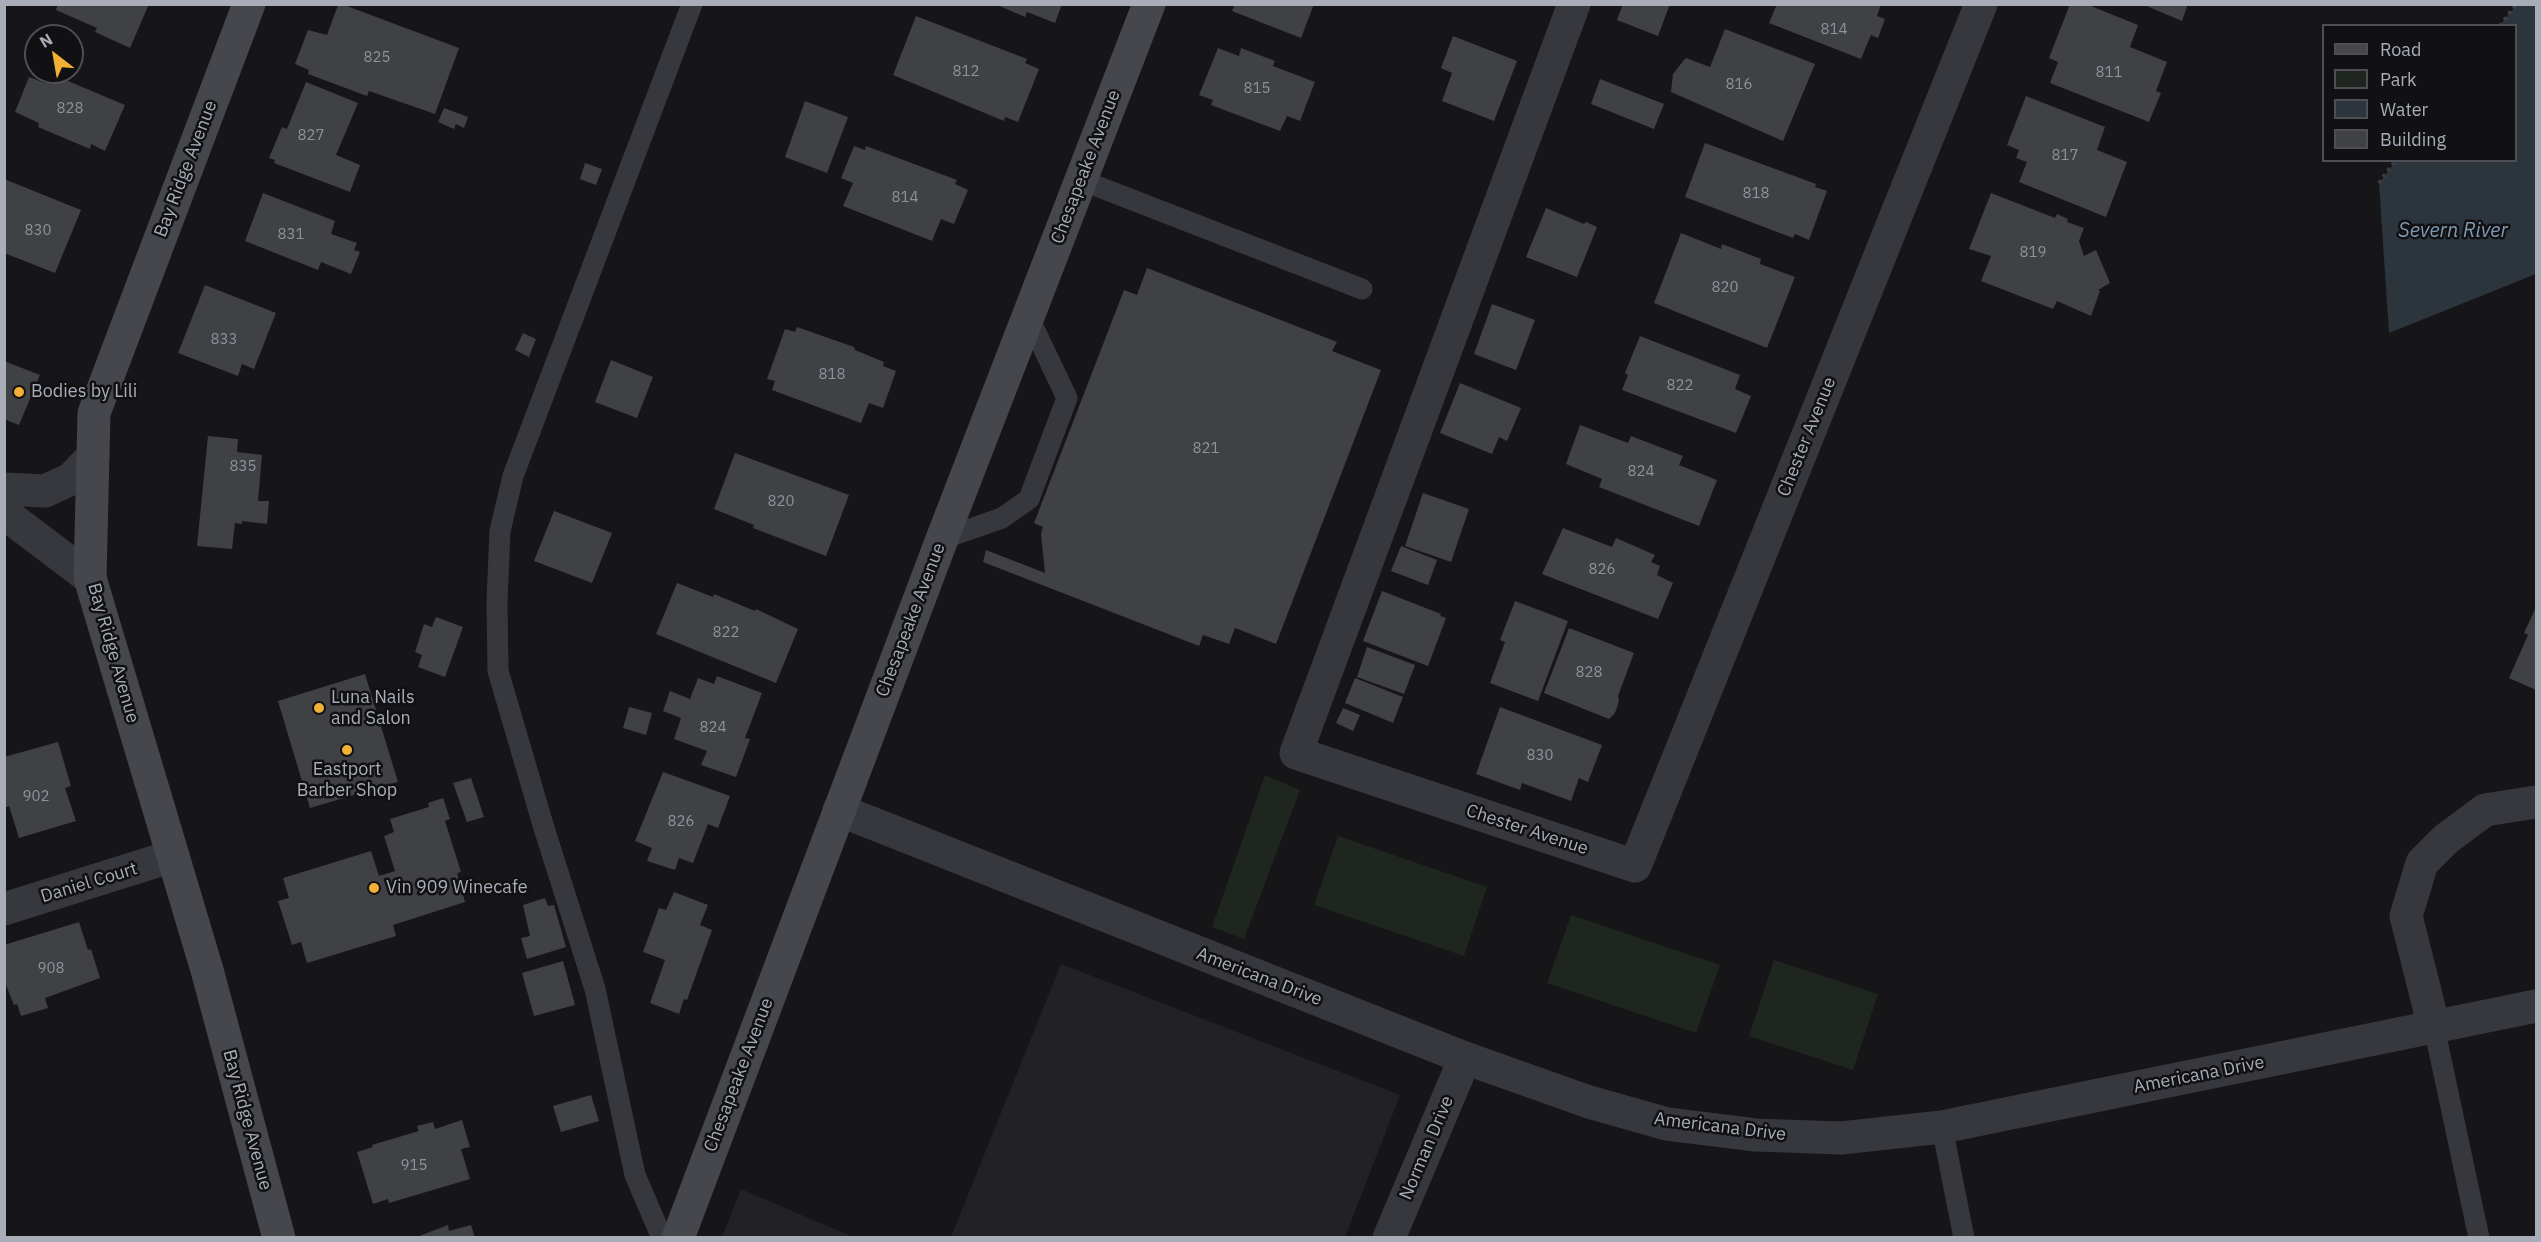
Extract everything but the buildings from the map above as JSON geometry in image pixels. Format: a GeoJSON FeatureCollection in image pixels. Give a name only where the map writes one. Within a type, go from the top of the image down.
{"type":"FeatureCollection","features":[{"type":"Feature","properties":{"kind":"main road","name":"Bay Ridge Avenue"},"geometry":{"type":"LineString","coordinates":[[249,4],[93,413],[90,578],[207,970],[279,1238]]}},
{"type":"Feature","properties":{"kind":"main road","name":"Chesapeake Avenue"},"geometry":{"type":"LineString","coordinates":[[678,1238],[942,539],[1149,4]]}},
{"type":"Feature","properties":{"kind":"street","name":"Chester Avenue"},"geometry":{"type":"LineString","coordinates":[[1574,4],[1296,753],[1635,866],[1981,4]]}},
{"type":"Feature","properties":{"kind":"street"},"geometry":{"type":"LineString","coordinates":[[4,489],[45,491],[71,479],[93,456]]}},
{"type":"Feature","properties":{"kind":"street"},"geometry":{"type":"LineString","coordinates":[[4,513],[90,578]]}},
{"type":"Feature","properties":{"kind":"street"},"geometry":{"type":"LineString","coordinates":[[2434,1027],[2406,916],[2422,863],[2446,839],[2485,810],[2536,802]]}},
{"type":"Feature","properties":{"kind":"street","name":"Americana Drive"},"geometry":{"type":"LineString","coordinates":[[839,810],[1465,1058],[1589,1102],[1667,1124],[1756,1135],[1841,1138],[1942,1127],[2536,1006]]}},
{"type":"Feature","properties":{"kind":"street","name":"Daniel Court"},"geometry":{"type":"LineString","coordinates":[[4,909],[173,856]]}},
{"type":"Feature","properties":{"kind":"street","name":"Norman Drive"},"geometry":{"type":"LineString","coordinates":[[1389,1238],[1465,1058]]}},
{"type":"Feature","properties":{"kind":"lane"},"geometry":{"type":"LineString","coordinates":[[662,1238],[634,1175],[595,989],[544,828],[498,670],[497,601],[500,531],[513,476],[693,4]]}},
{"type":"Feature","properties":{"kind":"lane"},"geometry":{"type":"LineString","coordinates":[[1081,180],[1362,289]]}},
{"type":"Feature","properties":{"kind":"lane"},"geometry":{"type":"LineString","coordinates":[[942,539],[1002,518],[1029,499],[1067,398],[1028,316]]}},
{"type":"Feature","properties":{"kind":"lane"},"geometry":{"type":"LineString","coordinates":[[2434,1027],[2480,1238]]}},
{"type":"Feature","properties":{"kind":"lane"},"geometry":{"type":"LineString","coordinates":[[1942,1127],[1964,1238]]}},
{"type":"Feature","properties":{"kind":"path"},"geometry":{"type":"LineString","coordinates":[[2501,24],[2516,4]]}},
{"type":"Feature","properties":{"kind":"path"},"geometry":{"type":"LineString","coordinates":[[2379,183],[2395,162]]}},
{"type":"Feature","properties":{"kind":"shaded area"},"geometry":{"type":"Polygon","coordinates":[[[1061,964],[1400,1095],[1345,1237],[951,1237],[1061,964]]]}},
{"type":"Feature","properties":{"kind":"shaded area"},"geometry":{"type":"Polygon","coordinates":[[[741,1189],[853,1237],[722,1237],[741,1189]]]}},
{"type":"Feature","properties":{"kind":"green space"},"geometry":{"type":"Polygon","coordinates":[[[1265,775],[1300,790],[1244,939],[1212,927],[1265,775]]]}},
{"type":"Feature","properties":{"kind":"green space"},"geometry":{"type":"Polygon","coordinates":[[[1338,836],[1487,887],[1464,956],[1314,905],[1338,836]]]}},
{"type":"Feature","properties":{"kind":"green space"},"geometry":{"type":"Polygon","coordinates":[[[1571,915],[1720,965],[1696,1033],[1547,983],[1571,915]]]}},
{"type":"Feature","properties":{"kind":"green space"},"geometry":{"type":"Polygon","coordinates":[[[1774,960],[1878,994],[1853,1070],[1749,1036],[1774,960]]]}},
{"type":"Feature","properties":{"kind":"water","name":"Severn River"},"geometry":{"type":"Polygon","coordinates":[[[2516,5],[2536,5],[2536,274],[2389,333],[2379,183],[2395,162],[2517,162],[2517,24],[2501,24],[2516,5]]]}},
{"type":"Feature","properties":{"kind":"place","name":"Bodies by Lili"},"geometry":{"type":"Point","coordinates":[19,392]}},
{"type":"Feature","properties":{"kind":"place","name":"Luna Nails and Salon"},"geometry":{"type":"Point","coordinates":[319,708]}},
{"type":"Feature","properties":{"kind":"place","name":"Eastport Barber Shop"},"geometry":{"type":"Point","coordinates":[347,750]}},
{"type":"Feature","properties":{"kind":"place","name":"Vin 909 Winecafe"},"geometry":{"type":"Point","coordinates":[374,888]}}]}
